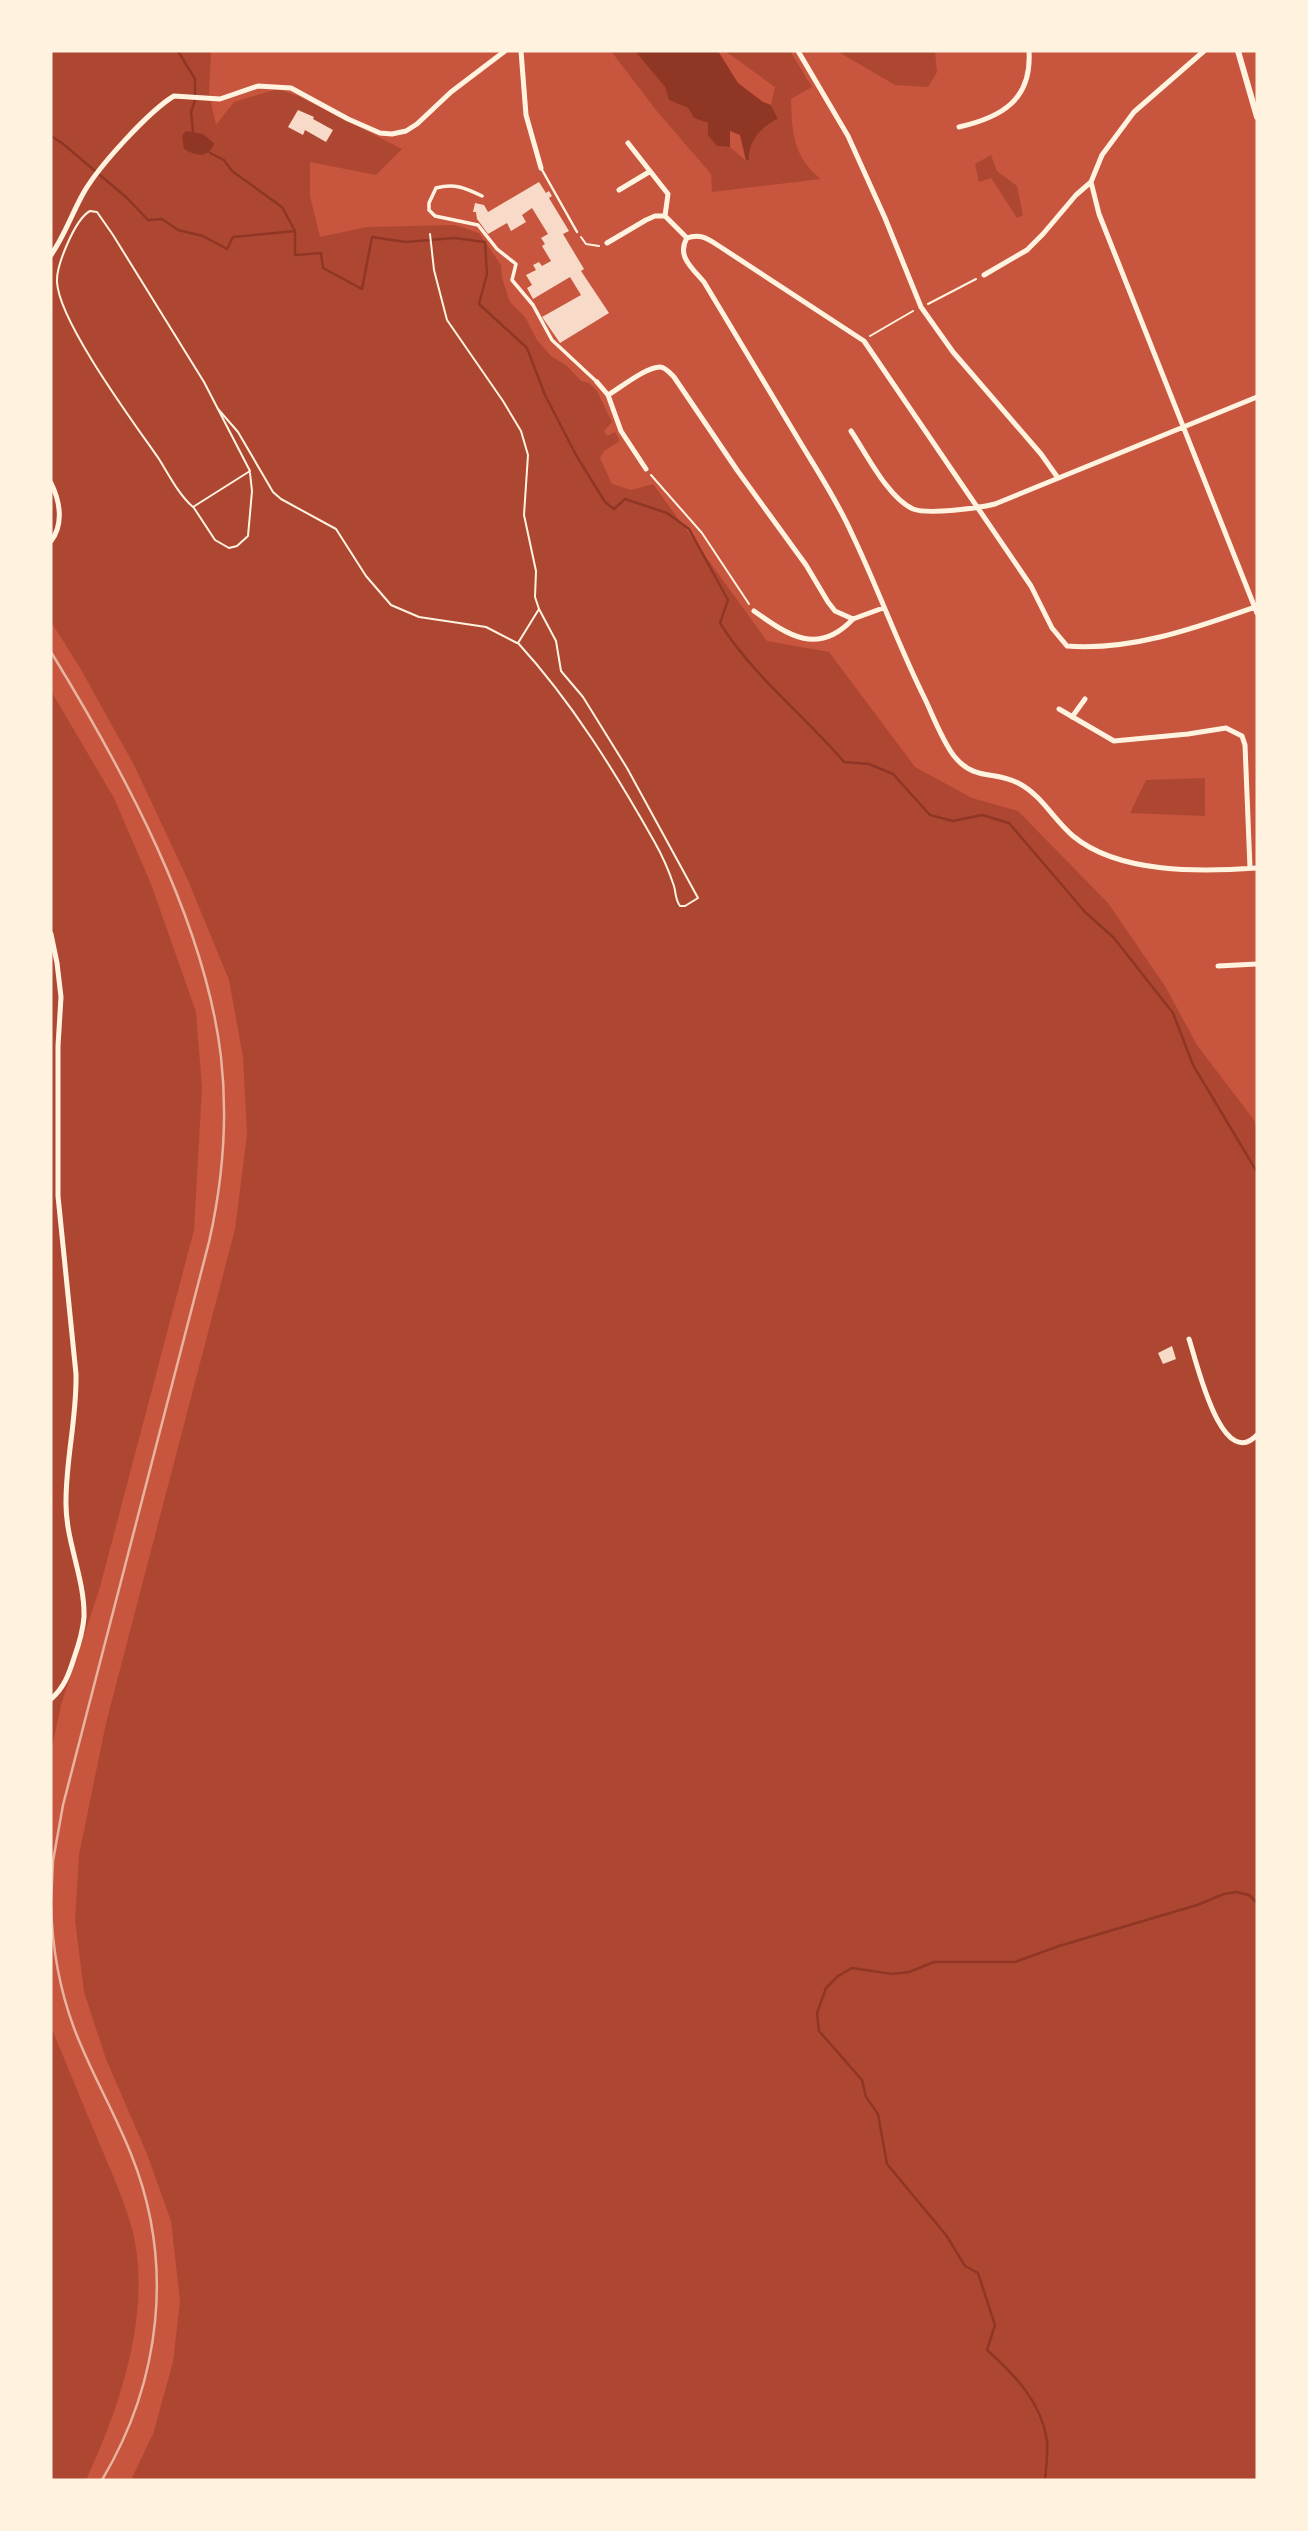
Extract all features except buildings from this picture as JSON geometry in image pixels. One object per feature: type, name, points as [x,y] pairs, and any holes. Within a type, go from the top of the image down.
[{"type":"street","points":[[51,255],[83,192],[99,171],[161,104],[174,96],[224,99],[258,86],[284,86],[348,119],[380,133],[392,134],[406,131],[417,124],[460,84],[505,51]]},
{"type":"street","points":[[521,51],[526,115],[541,168]]},
{"type":"street","points":[[799,51],[848,136],[921,307],[953,352],[1041,454],[1058,478]]},
{"type":"street","points":[[959,127],[986,119],[1016,100],[1027,81],[1029,51]]},
{"type":"street","points":[[984,275],[1027,250],[1091,182],[1102,155],[1134,112],[1204,51]]},
{"type":"street","points":[[1238,51],[1257,117]]},
{"type":"street","points":[[628,143],[668,194],[665,216]]},
{"type":"street","points":[[619,190],[649,172]]},
{"type":"street","points":[[1091,182],[1099,214],[1256,610],[1143,641],[1067,646],[1052,628],[1031,586],[864,341],[702,236],[687,238],[682,249],[683,255],[704,282],[840,508],[883,608],[948,746],[964,767],[979,775],[1005,777],[1033,793],[1066,830],[1094,850],[1120,859],[1153,866],[1217,871],[1257,867]]},
{"type":"street","points":[[481,196],[460,186],[436,188],[429,203],[429,210],[435,216],[478,225],[497,249],[516,264],[512,280],[533,305],[552,340],[608,395],[621,431],[646,469]]},
{"type":"street","points":[[607,243],[656,216],[665,216],[687,238]]},
{"type":"street","points":[[608,395],[648,370],[660,367],[667,370],[806,565],[828,602],[835,611],[853,619]]},
{"type":"street","points":[[851,431],[892,492],[914,509],[977,508],[1257,397]]},
{"type":"street","points":[[51,483],[58,506],[60,526],[51,541]]},
{"type":"street","points":[[754,611],[776,627],[803,639],[817,641],[830,638],[853,619],[883,608]]},
{"type":"street","points":[[1072,717],[1085,699]]},
{"type":"street","points":[[1059,709],[1114,741],[1188,734],[1226,727],[1242,736],[1245,745],[1250,868]]},
{"type":"street","points":[[51,934],[61,998],[58,1046],[58,1196],[76,1374],[76,1400],[66,1460],[66,1514],[82,1591],[84,1615],[71,1668],[63,1688],[51,1699]]},
{"type":"street","points":[[1218,966],[1257,964]]},
{"type":"street","points":[[1189,1339],[1203,1387],[1224,1430],[1234,1441],[1241,1444],[1249,1442],[1257,1435]]},
{"type":"lane","points":[[541,168],[577,232]]},
{"type":"path","points":[[97,212],[113,234],[215,403],[250,471],[252,503],[248,537],[237,546],[229,548],[215,540],[118,400],[88,352],[59,293],[56,280],[66,248],[84,214],[97,212]]},
{"type":"path","points":[[577,232],[586,244],[597,247],[607,243]]},
{"type":"path","points":[[215,403],[237,432],[273,492],[336,529],[366,576],[391,605],[419,617],[486,627],[518,643],[550,678],[571,707],[659,850],[675,888],[676,901],[680,905],[689,904],[698,898],[627,768],[583,697],[561,671],[556,641],[535,597],[536,571],[524,515],[528,455],[521,432],[503,401],[447,320],[437,285],[430,234]]},
{"type":"path","points":[[864,341],[888,324],[984,275]]},
{"type":"path","points":[[646,469],[702,533],[754,611]]},
{"type":"path","points":[[193,507],[250,471]]},
{"type":"path","points":[[518,643],[539,609]]},
{"type":"shaded area","points":[[51,51],[211,51],[209,93],[216,125],[234,102],[277,89],[298,96],[402,149],[376,175],[310,162],[310,196],[320,237],[367,227],[455,225],[479,233],[501,265],[502,278],[510,302],[525,317],[537,340],[551,356],[597,391],[612,422],[604,431],[607,436],[615,432],[620,441],[604,451],[600,458],[612,484],[631,490],[653,484],[767,641],[829,652],[915,767],[972,798],[1018,811],[1108,903],[1165,986],[1197,1045],[1254,1120],[1257,1130],[1257,2480],[131,2480],[153,2434],[173,2362],[180,2301],[171,2221],[147,2154],[106,2059],[84,1992],[75,1920],[79,1855],[106,1723],[235,1229],[247,1135],[243,1057],[229,980],[187,878],[134,765],[79,666],[51,622]]},
{"type":"shaded area","points":[[611,51],[635,51],[665,87],[669,100],[688,108],[694,118],[708,123],[717,146],[730,147],[746,161],[749,160],[751,147],[758,135],[778,119],[771,105],[775,87],[725,51],[790,51],[812,87],[791,99],[796,144],[805,162],[821,179],[712,192],[711,174],[656,110]]},
{"type":"shaded area","points":[[635,51],[718,51],[738,83],[771,105],[778,119],[757,135],[749,153],[749,160],[746,161],[740,135],[730,131],[730,147],[717,146],[708,135],[708,123],[694,118],[688,108],[669,100],[665,87]]},
{"type":"shaded area","points":[[837,51],[935,51],[937,72],[928,87],[895,85]]},
{"type":"shaded area","points":[[186,131],[203,134],[214,143],[209,152],[202,155],[184,149],[182,136]]},
{"type":"shaded area","points":[[991,155],[997,171],[1017,186],[1023,215],[1017,218],[991,178],[979,182],[975,164]]},
{"type":"shaded area","points":[[51,691],[114,798],[151,884],[196,1012],[202,1088],[194,1230],[100,1587],[61,1705],[51,1752]]},
{"type":"shaded area","points":[[1205,778],[1205,816],[1130,813],[1146,780]]},
{"type":"shaded area","points":[[51,2027],[121,2195],[132,2229],[137,2260],[136,2325],[130,2358],[99,2452],[86,2480],[51,2480]]},
{"type":"waterway","points":[[178,51],[195,79],[195,100],[191,112],[193,132]]},
{"type":"waterway","points":[[51,136],[127,198],[148,220],[162,219],[178,230],[203,236],[227,249],[233,237],[295,231],[295,255],[321,253],[323,268],[362,289],[372,237],[406,242],[454,238],[485,242],[487,274],[479,304],[527,348],[545,395],[576,455],[605,502],[614,509],[625,499],[667,513],[689,529],[728,600],[720,623],[763,678],[844,762],[869,764],[893,774],[930,815],[953,821],[982,815],[1009,823],[1085,912],[1114,938],[1173,1013],[1193,1065],[1257,1172]]},
{"type":"waterway","points":[[210,153],[224,160],[232,171],[282,207],[295,231]]},
{"type":"waterway","points":[[1045,2480],[1047,2441],[1044,2427],[1026,2391],[987,2350],[995,2325],[978,2273],[965,2266],[946,2235],[887,2164],[878,2114],[866,2097],[862,2080],[819,2031],[817,2013],[826,1988],[838,1976],[852,1968],[892,1974],[909,1972],[934,1962],[1015,1962],[1059,1946],[1197,1905],[1224,1894],[1236,1892],[1249,1895],[1257,1903]]},
{"type":"railway","points":[[51,652],[132,795],[179,899],[198,952],[212,1005],[221,1057],[224,1103],[221,1173],[209,1242],[63,1805],[53,1861],[51,1903]]},
{"type":"railway","points":[[51,1903],[57,1967],[64,1998],[87,2060],[131,2154],[145,2195],[157,2279],[149,2362],[138,2403],[102,2480]]}]
